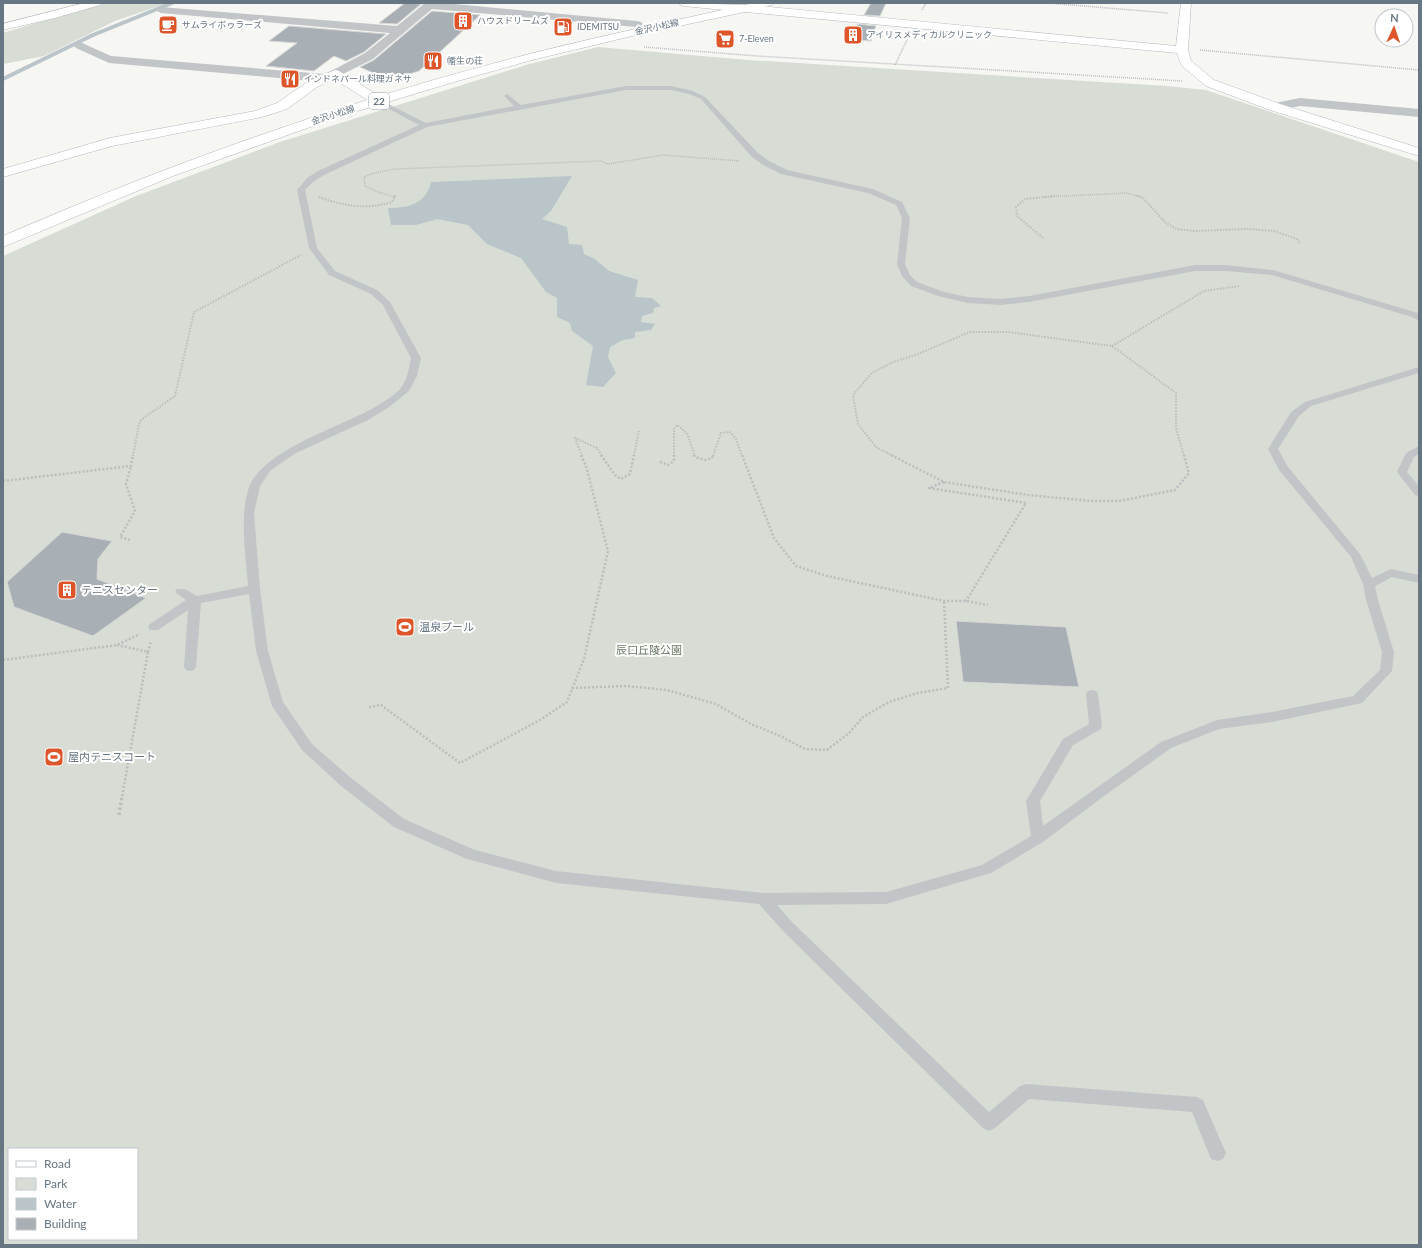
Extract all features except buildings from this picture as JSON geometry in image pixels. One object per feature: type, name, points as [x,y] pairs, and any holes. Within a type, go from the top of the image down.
[{"type":"main road","points":[[3,27],[51,16],[96,3]]},
{"type":"main road","points":[[683,3],[1182,50]]},
{"type":"main road","name":"金沢小松線","points":[[3,242],[71,211],[172,170],[290,129],[424,78],[637,24],[734,3]]},
{"type":"main road","name":"金沢小松線","points":[[3,232],[136,175],[262,128],[520,60],[648,29],[768,3]]},
{"type":"main road","points":[[1185,9],[1182,50],[1185,62],[1210,83],[1275,107],[1419,152]]},
{"type":"main road","points":[[3,173],[110,142],[257,114],[282,106],[329,76],[373,98]]},
{"type":"street","points":[[80,46],[109,59],[329,76],[369,56],[430,4],[637,24]]},
{"type":"street","points":[[161,10],[399,30]]},
{"type":"street","points":[[1275,107],[1300,102],[1419,113]]},
{"type":"lane","points":[[1419,318],[1415,315],[1273,273],[1226,268],[1195,268],[1029,299],[1000,302],[968,300],[941,294],[914,284],[906,276],[901,264],[906,218],[899,204],[870,191],[784,172],[766,163],[755,154],[703,98],[691,92],[671,88],[626,88],[425,125],[321,173],[310,180],[301,190],[313,248],[332,273],[374,292],[387,304],[416,358],[412,376],[404,392],[364,418],[292,451],[266,468],[255,486],[249,513],[254,589],[262,652],[277,703],[307,747],[346,782],[399,823],[472,855],[556,877],[763,899],[886,898],[986,869],[1038,838],[1095,795],[1166,745],[1217,725],[1272,717],[1357,700],[1386,670],[1388,652],[1372,600],[1369,584],[1356,556],[1283,468],[1273,449],[1295,414],[1308,404],[1419,370]]},
{"type":"lane","points":[[507,96],[519,107]]},
{"type":"lane","points":[[373,98],[425,125]]},
{"type":"lane","points":[[1419,449],[1410,455],[1402,472],[1419,493]]},
{"type":"lane","points":[[1369,584],[1391,573],[1419,579]]},
{"type":"lane","points":[[154,627],[195,600],[254,589]]},
{"type":"lane","points":[[180,592],[195,600]]},
{"type":"lane","points":[[190,666],[195,600]]},
{"type":"lane","points":[[1038,838],[1033,801],[1068,742],[1096,726],[1092,694]]},
{"type":"lane","points":[[763,899],[788,927],[989,1123],[1026,1091],[1197,1105],[1217,1153]]},
{"type":"path","points":[[1048,3],[1185,9]]},
{"type":"path","points":[[640,46],[788,58],[1210,83]]},
{"type":"path","points":[[1182,50],[1192,49],[1419,70]]},
{"type":"path","points":[[301,190],[332,203],[382,206],[392,202],[395,196],[378,192],[365,186],[364,178],[374,173],[414,168],[601,161],[608,164],[663,155],[766,163]]},
{"type":"path","points":[[1043,238],[1017,216],[1016,207],[1025,199],[1046,196],[1127,193],[1142,197],[1166,223],[1177,229],[1193,231],[1249,229],[1274,231],[1297,239],[1300,244]]},
{"type":"path","points":[[130,540],[120,537],[135,510],[126,484],[139,424],[142,418],[175,396],[194,312],[313,248]]},
{"type":"path","points":[[944,482],[876,447],[858,424],[853,395],[872,373],[893,362],[918,354],[970,332],[1008,332],[1112,346],[1176,393],[1176,428],[1189,473],[1175,490],[1119,501],[1091,501],[1028,495],[944,482],[929,488],[1026,503],[966,601]]},
{"type":"path","points":[[660,462],[668,465],[674,461],[674,429],[677,425],[687,434],[695,457],[704,460],[712,458],[721,433],[730,432],[736,439],[774,538],[796,566],[827,576],[944,601],[966,601],[988,605]]},
{"type":"path","points":[[369,707],[381,705],[460,763],[540,720],[567,702],[584,659],[608,551],[586,466],[575,438],[597,448],[620,479],[630,474],[639,430]]},
{"type":"path","points":[[3,481],[131,466]]},
{"type":"path","points":[[572,688],[626,686],[666,690],[716,704],[751,724],[780,736],[805,749],[827,750],[850,733],[863,717],[889,702],[918,692],[948,688],[944,601]]},
{"type":"path","points":[[3,660],[117,645],[154,627]]},
{"type":"path","points":[[117,645],[148,652],[119,815]]},
{"type":"green space","points":[[102,3],[168,3],[115,21],[44,56],[3,64],[3,33]]},
{"type":"green space","name":"辰口丘陵公園","points":[[598,47],[748,60],[1167,86],[1206,90],[1419,162],[1419,1245],[3,1245],[3,256],[136,196],[280,142],[526,65]]},
{"type":"water","points":[[572,176],[551,211],[542,219],[567,227],[569,244],[582,245],[584,254],[595,259],[609,271],[638,280],[635,297],[652,298],[661,306],[654,308],[653,313],[642,316],[641,322],[655,324],[651,330],[635,332],[635,338],[623,340],[610,347],[608,357],[616,373],[603,387],[586,385],[593,346],[572,331],[570,323],[557,317],[557,298],[546,292],[521,258],[487,244],[468,225],[437,219],[416,225],[391,225],[388,208],[410,206],[421,200],[429,189],[431,182]]},
{"type":"waterway","points":[[3,79],[93,35],[172,3]]},
{"type":"place","name":"ハウスドリームズ","points":[[463,21]]},
{"type":"place","name":"サムライボゥラーズ","points":[[168,25]]},
{"type":"place","name":"IDEMITSU","points":[[563,27]]},
{"type":"place","name":"アイリスメディカルクリニック","points":[[853,35]]},
{"type":"place","name":"7-Eleven","points":[[725,39]]},
{"type":"place","name":"幡生の荘","points":[[433,61]]},
{"type":"place","name":"インドネパール料理ガネサ","points":[[290,79]]},
{"type":"place","name":"テニスセンター","points":[[67,590]]},
{"type":"place","name":"温泉プール","points":[[405,627]]},
{"type":"place","name":"屋内テニスコート","points":[[54,757]]}]
